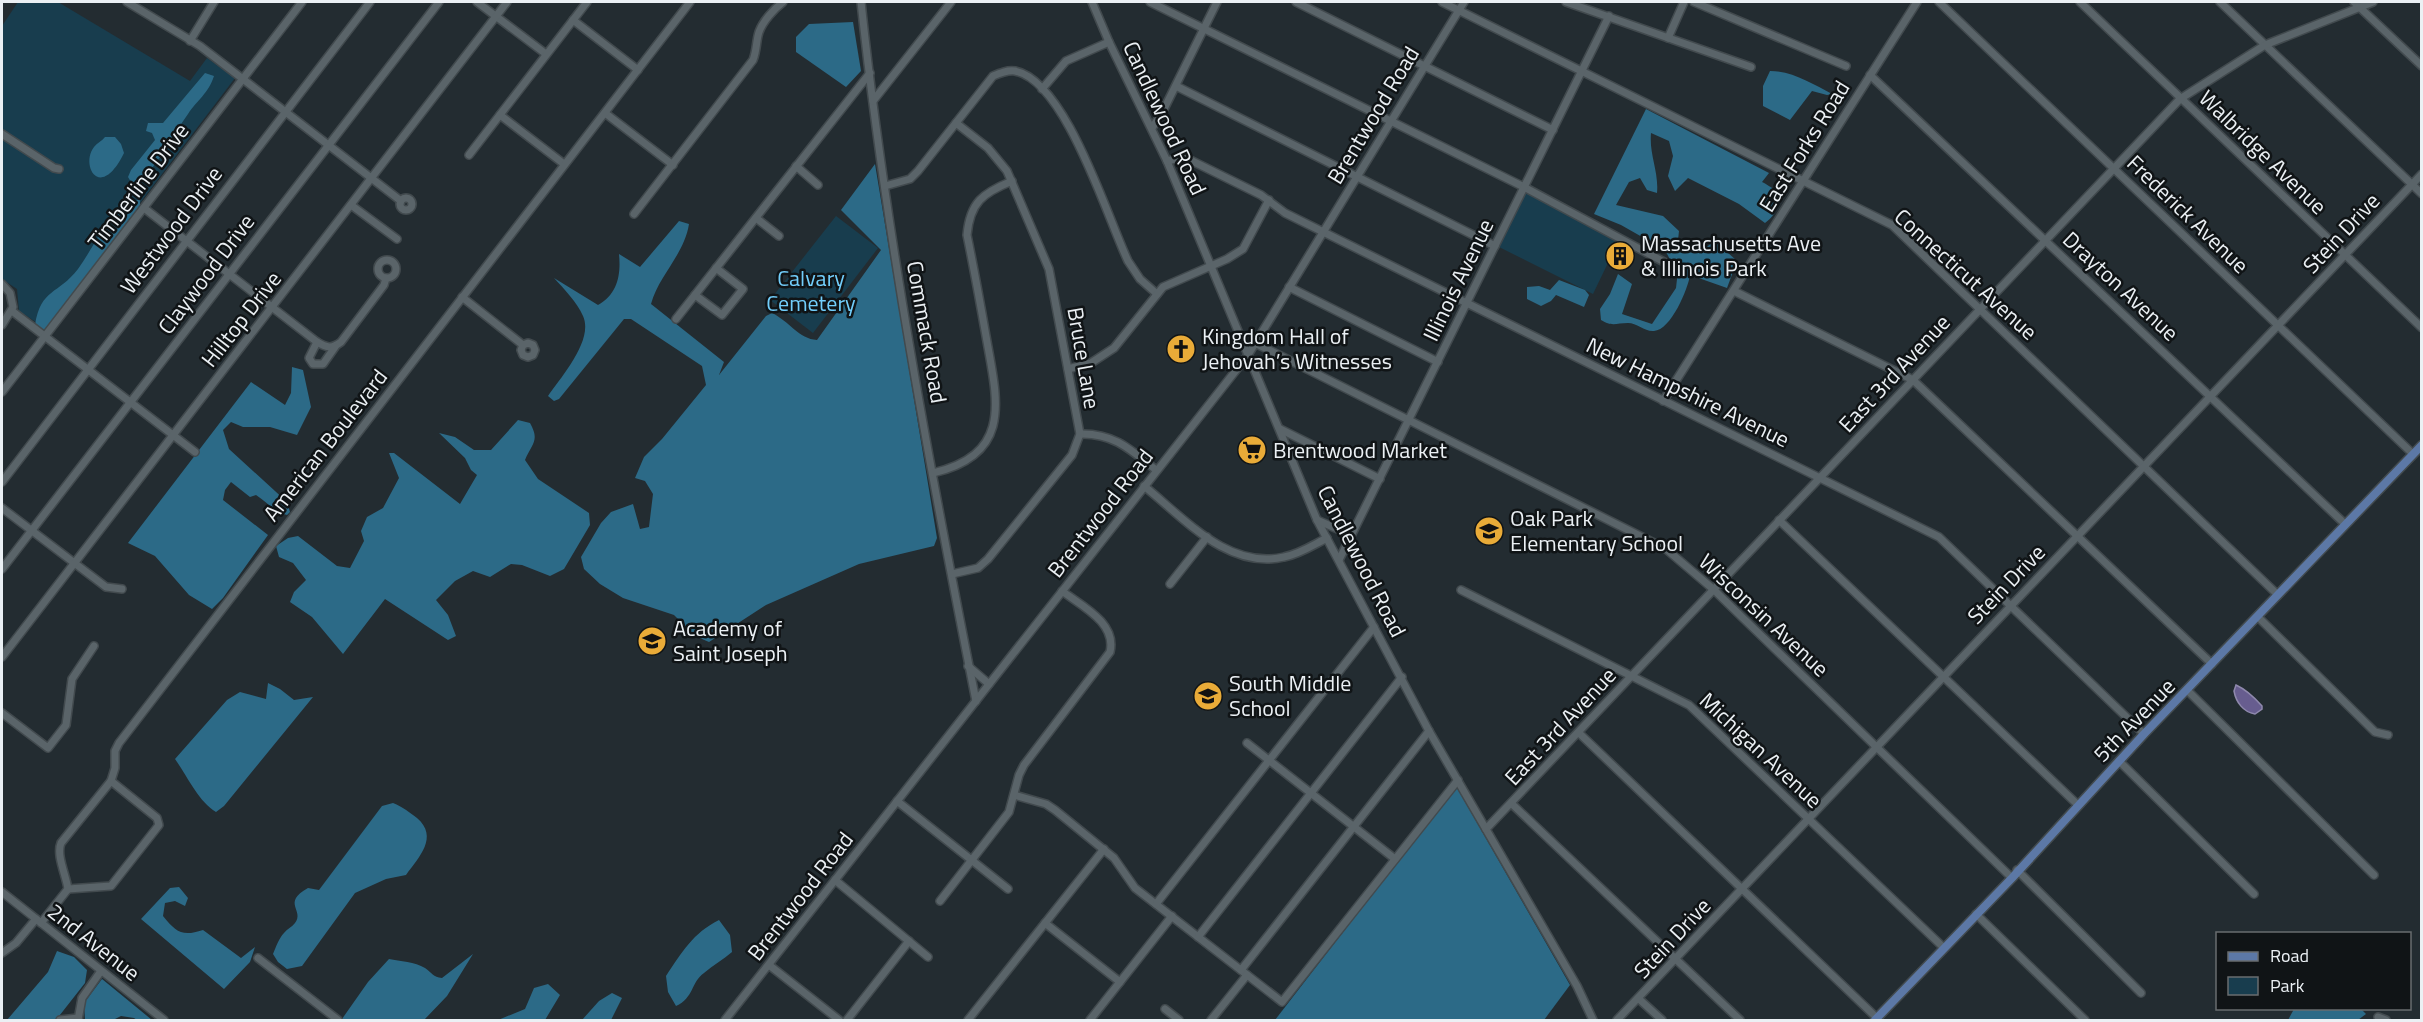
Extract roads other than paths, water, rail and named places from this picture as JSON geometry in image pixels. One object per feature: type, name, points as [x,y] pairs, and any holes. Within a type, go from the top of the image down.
[{"type":"main road","name":"5th Avenue","points":[[1876,1019],[2012,878],[2144,734],[2421,445]]},
{"type":"street","points":[[128,2],[190,40],[400,201]]},
{"type":"street","points":[[190,40],[214,2]]},
{"type":"street","name":"Timberline Drive","points":[[2,392],[302,2]]},
{"type":"street","name":"Westwood Drive","points":[[2,482],[370,2]]},
{"type":"street","name":"Claywood Drive","points":[[2,568],[440,2]]},
{"type":"street","points":[[477,2],[546,54]]},
{"type":"street","name":"Hilltop Drive","points":[[2,657],[507,2]]},
{"type":"street","points":[[469,155],[586,2]]},
{"type":"street","name":"American Boulevard","points":[[111,781],[115,768],[115,751],[119,743],[690,2]]},
{"type":"street","points":[[634,214],[753,60],[757,51],[759,32],[771,13],[783,2]]},
{"type":"street","name":"Commack Road","points":[[861,2],[885,186],[933,473],[976,700]]},
{"type":"street","points":[[873,101],[951,2]]},
{"type":"street","name":"Candlewood Road","points":[[1092,2],[1167,160],[1317,520],[1429,731],[1577,986],[1593,1020]]},
{"type":"street","points":[[1150,2],[1524,187],[1664,262]]},
{"type":"street","points":[[1152,128],[1176,86],[1217,2]]},
{"type":"street","points":[[1296,2],[1553,130]]},
{"type":"street","name":"Connecticut Avenue","points":[[1442,2],[1892,225],[2278,595]]},
{"type":"street","name":"Brentwood Road","points":[[725,1020],[1248,355],[1464,2]]},
{"type":"street","points":[[1566,2],[1751,67]]},
{"type":"street","points":[[1668,38],[1684,2]]},
{"type":"street","points":[[1694,2],[1846,66]]},
{"type":"street","name":"East Forks Road","points":[[1663,401],[1917,2]]},
{"type":"street","name":"Frederick Avenue","points":[[1939,2],[2413,454]]},
{"type":"street","name":"Walbridge Avenue","points":[[2080,2],[2421,328]]},
{"type":"street","points":[[2220,2],[2421,194]]},
{"type":"street","name":"East 3rd Avenue","points":[[1486,829],[2180,99],[2265,45],[2357,4],[2373,2]]},
{"type":"street","points":[[2357,4],[2421,66]]},
{"type":"street","name":"Illinois Avenue","points":[[1339,560],[1609,16]]},
{"type":"street","points":[[573,20],[638,70]]},
{"type":"street","points":[[1042,89],[1066,61],[1109,42]]},
{"type":"street","points":[[885,186],[910,179],[993,76],[1005,71],[1016,72],[1042,89],[1055,103],[1072,129],[1128,261],[1140,279],[1157,294]]},
{"type":"street","points":[[676,319],[870,73]]},
{"type":"street","name":"Drayton Avenue","points":[[1870,75],[2345,524]]},
{"type":"street","points":[[1176,86],[1495,246]]},
{"type":"street","points":[[605,113],[673,165]]},
{"type":"street","points":[[500,115],[564,164]]},
{"type":"street","name":"Bruce Lane","points":[[952,574],[978,568],[988,559],[1067,460],[1080,434],[1049,269],[1012,181],[988,148],[956,123]]},
{"type":"street","points":[[2,134],[59,169]]},
{"type":"street","name":"New Hampshire Avenue","points":[[1167,160],[1184,157],[1269,200],[1285,213],[1939,537],[2144,734]]},
{"type":"street","points":[[795,166],[819,185]]},
{"type":"street","name":"Stein Drive","points":[[1617,1020],[2421,174]]},
{"type":"street","points":[[933,473],[950,469],[975,455],[984,444],[995,420],[996,392],[967,235],[972,211],[978,201],[985,194],[1012,181]]},
{"type":"street","points":[[1068,369],[1091,363],[1114,348],[1157,294],[1172,282],[1235,255],[1243,249],[1269,200]]},
{"type":"street","points":[[351,205],[397,239]]},
{"type":"street","points":[[144,208],[317,342],[327,348],[335,347]]},
{"type":"street","points":[[756,218],[779,236]]},
{"type":"street","points":[[695,295],[723,315],[743,289],[716,268]]},
{"type":"street","points":[[317,342],[309,358],[313,364],[323,364],[384,285],[386,278]]},
{"type":"street","points":[[2,284],[12,296],[12,311],[2,325]]},
{"type":"street","points":[[1289,287],[1438,362]]},
{"type":"street","points":[[1734,291],[1913,380],[2212,664]]},
{"type":"street","points":[[462,297],[523,345]]},
{"type":"street","points":[[12,311],[195,452]]},
{"type":"street","name":"Wisconsin Avenue","points":[[1255,344],[1666,549],[1713,589],[2012,878]]},
{"type":"street","points":[[1280,429],[1380,479]]},
{"type":"street","points":[[1080,434],[1100,434],[1113,438],[1156,470]]},
{"type":"street","points":[[1144,486],[1207,537],[1237,554],[1271,559],[1296,554],[1327,538]]},
{"type":"street","points":[[2,507],[74,565],[106,587],[122,589]]},
{"type":"street","points":[[1317,520],[1351,536]]},
{"type":"street","points":[[1779,520],[2078,805]]},
{"type":"street","points":[[1170,584],[1207,537]]},
{"type":"street","name":"Michigan Avenue","points":[[1461,590],[1689,705],[1943,947]]},
{"type":"street","points":[[940,902],[1009,813],[1018,775],[1024,765],[1110,652],[1112,644],[1107,628],[1062,591]]},
{"type":"street","points":[[2258,617],[2375,732],[2388,735]]},
{"type":"street","points":[[1156,904],[1374,627]]},
{"type":"street","points":[[2,713],[48,748],[66,725],[72,679],[94,646]]},
{"type":"street","points":[[968,666],[989,684]]},
{"type":"street","points":[[1198,937],[1402,678]]},
{"type":"street","points":[[2187,690],[2374,875]]},
{"type":"street","points":[[1211,1020],[1354,826],[1429,731]]},
{"type":"street","points":[[1579,733],[1876,1019]]},
{"type":"street","points":[[1248,743],[1395,859]]},
{"type":"street","points":[[2119,761],[2254,894]]},
{"type":"street","points":[[1014,795],[1046,804],[1114,858],[1135,888],[1282,1002],[1458,780]]},
{"type":"street","points":[[2,953],[16,943],[68,889],[111,886],[159,825],[158,818],[111,781],[61,843],[59,855],[66,873],[68,889]]},
{"type":"street","points":[[897,801],[1008,889]]},
{"type":"street","points":[[1512,804],[1740,1020]]},
{"type":"street","points":[[968,1020],[1104,849]]},
{"type":"street","points":[[2017,870],[2141,993]]},
{"type":"street","points":[[835,880],[928,957]]},
{"type":"street","name":"2nd Avenue","points":[[2,892],[164,1020]]},
{"type":"street","points":[[1976,914],[2085,1020]]},
{"type":"street","points":[[1090,1020],[1172,916]]},
{"type":"street","points":[[1046,923],[1120,982]]},
{"type":"street","points":[[847,1020],[909,941]]},
{"type":"street","points":[[258,958],[338,1020]]},
{"type":"street","points":[[769,965],[839,1020]]},
{"type":"street","points":[[60,1020],[78,1019],[82,998],[101,971]]},
{"type":"street","points":[[1639,999],[1662,1020]]},
{"type":"street","points":[[1165,1009],[1179,1020]]},
{"type":"place","name":"Massachusetts Ave & Illinois Park","points":[[1620,256]]},
{"type":"place","name":"Kingdom Hall of Jehovah’s Witnesses","points":[[1181,349]]},
{"type":"place","name":"Brentwood Market","points":[[1252,450]]},
{"type":"place","name":"Oak Park Elementary School","points":[[1489,531]]},
{"type":"place","name":"Academy of Saint Joseph","points":[[652,641]]},
{"type":"place","name":"South Middle School","points":[[1208,696]]},
{"type":"park label","name":"Calvary Cemetery","points":[[811,290]]}]
